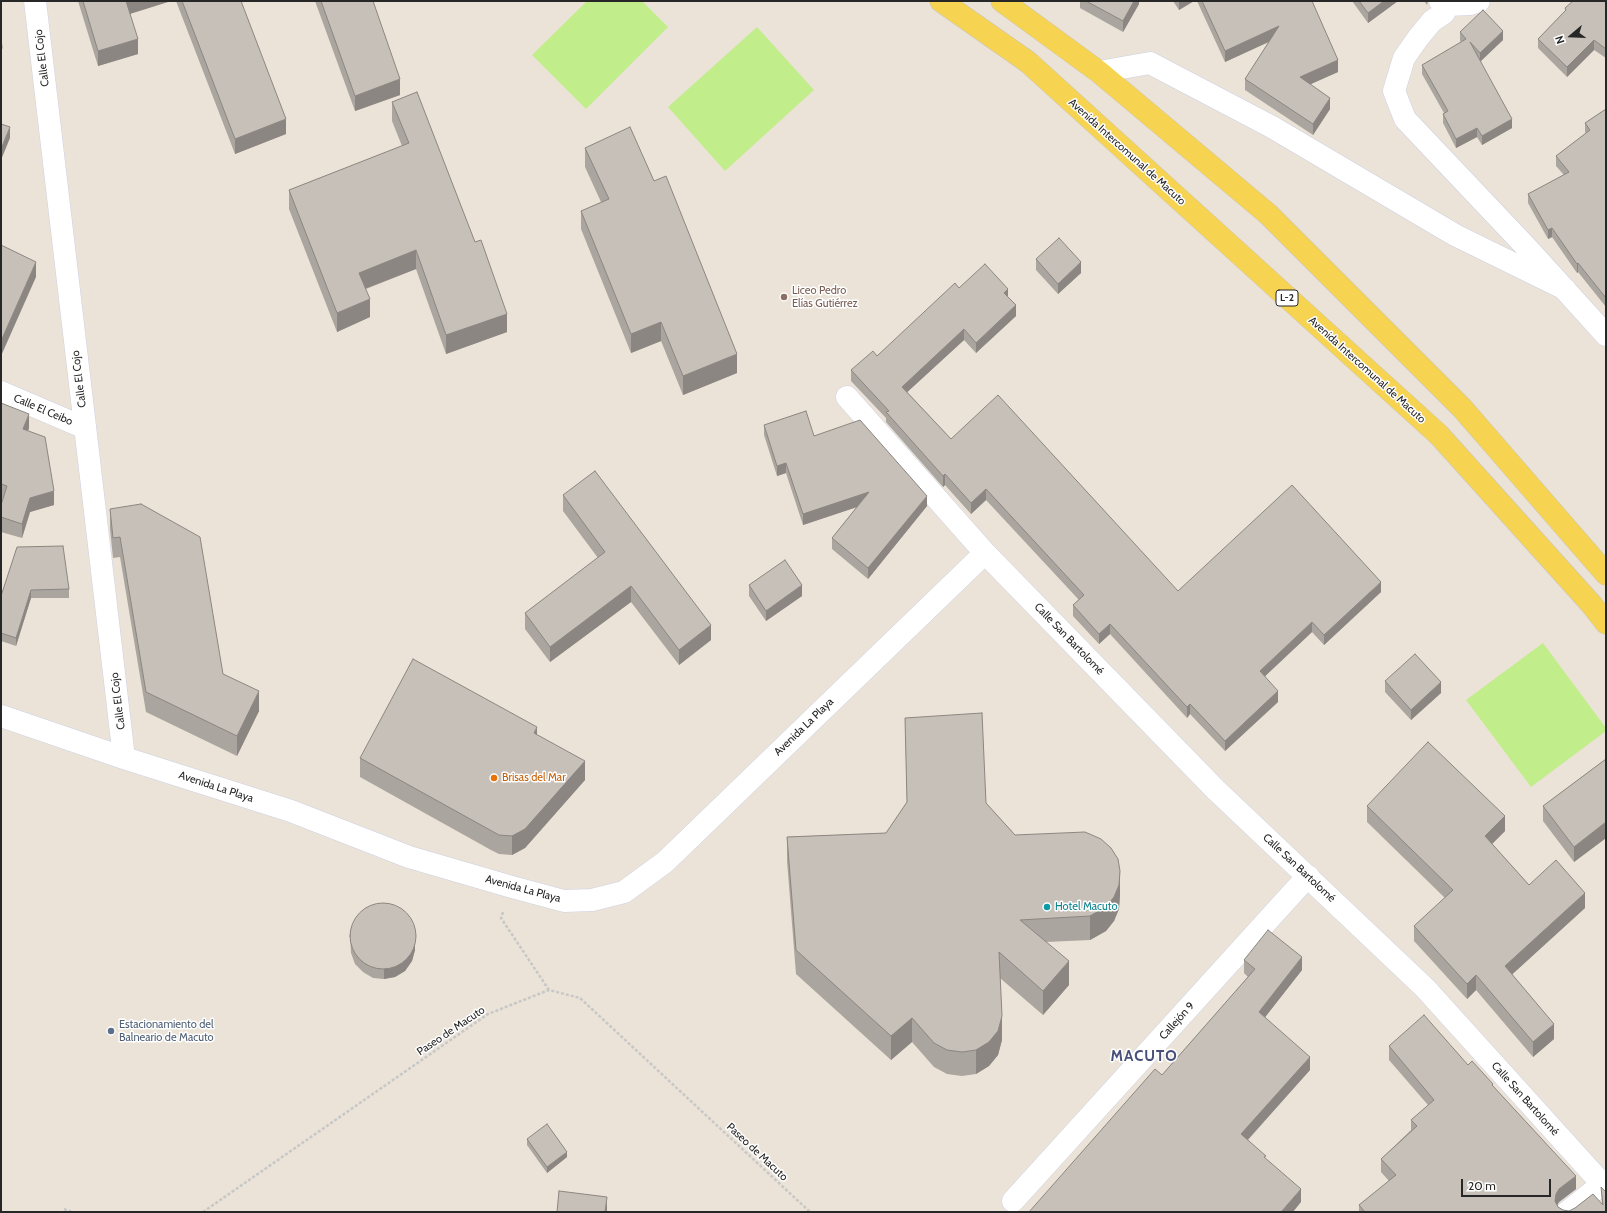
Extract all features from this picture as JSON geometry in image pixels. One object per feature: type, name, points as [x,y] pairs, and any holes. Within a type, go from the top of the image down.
[{"type":"main road","name":"Avenida Intercomunal de Macuto","points":[[941,1],[1028,62],[1439,435],[1592,605],[1606,623]]},
{"type":"main road","points":[[1002,1],[1099,72],[1268,214],[1462,408],[1606,574]]},
{"type":"street","name":"Calle El Cojo","points":[[35,1],[124,758]]},
{"type":"street","points":[[1479,1],[1470,4],[1444,3],[1444,13],[1432,21],[1404,58],[1394,91],[1405,119],[1530,250],[1606,335]]},
{"type":"street","points":[[1099,72],[1150,63],[1272,127],[1455,235],[1565,289]]},
{"type":"street","name":"Calle El Ceibo","points":[[1,392],[85,428]]},
{"type":"street","name":"Calle San Bartolomé","points":[[847,397],[985,553],[1216,790],[1425,988],[1605,1185]]},
{"type":"street","name":"Avenida La Playa","points":[[1,716],[124,758],[291,812],[409,856],[564,901],[592,900],[624,892],[665,862],[985,553]]},
{"type":"street","name":"Callejón 9","points":[[1013,1201],[1308,876]]},
{"type":"street","points":[[1567,1212],[1605,1185]]},
{"type":"path","points":[[512,887],[501,918],[549,990]]},
{"type":"path","name":"Paseo de Macuto","points":[[203,1212],[488,1014],[549,990],[580,998],[810,1212]]},
{"type":"path","points":[[64,1209],[72,1212]]},
{"type":"green space","points":[[587,1],[642,1],[668,27],[586,109],[532,55]]},
{"type":"green space","points":[[757,27],[814,90],[725,171],[668,107]]},
{"type":"green space","points":[[1543,643],[1606,728],[1606,731],[1531,787],[1466,700]]},
{"type":"building","points":[[83,1],[126,1],[138,39],[98,51]]},
{"type":"building","points":[[182,1],[241,1],[286,119],[235,139]]},
{"type":"building","points":[[321,1],[373,1],[400,79],[355,96]]},
{"type":"building","points":[[1086,1],[1134,1],[1123,21]]},
{"type":"building","points":[[1202,1],[1312,1],[1338,60],[1300,77],[1330,98],[1313,124],[1245,79],[1279,26],[1225,51]]},
{"type":"building","points":[[1359,1],[1384,1],[1368,13]]},
{"type":"building","points":[[1573,1],[1606,1],[1606,49],[1594,40],[1567,67],[1538,39]]},
{"type":"building","points":[[1483,10],[1503,31],[1480,53],[1470,42],[1512,119],[1482,136],[1477,128],[1456,139],[1443,114],[1448,111],[1422,65],[1466,39],[1460,32]]},
{"type":"building","points":[[417,92],[475,242],[481,240],[507,314],[446,335],[416,250],[359,273],[370,299],[337,313],[289,190],[409,143],[392,102]]},
{"type":"building","points":[[1606,109],[1606,298],[1578,263],[1577,264],[1552,228],[1548,230],[1528,194],[1569,172],[1556,156],[1590,130],[1585,123]]},
{"type":"building","points":[[1,124],[10,127],[1,149]]},
{"type":"building","points":[[630,127],[654,181],[666,176],[737,354],[683,376],[661,322],[631,334],[581,211],[609,199],[585,148]]},
{"type":"building","points":[[1059,238],[1081,262],[1058,284],[1036,259]]},
{"type":"building","points":[[1,245],[36,262],[1,341]]},
{"type":"building","points":[[985,264],[1008,289],[1004,293],[1016,305],[976,343],[964,329],[902,387],[951,439],[998,395],[1178,591],[1292,485],[1381,582],[1324,635],[1312,622],[1260,671],[1278,691],[1225,741],[1190,704],[1187,707],[1110,624],[1099,634],[1073,605],[1084,595],[986,489],[971,503],[945,474],[943,476],[886,412],[889,411],[851,370],[873,351],[877,356],[955,283],[959,288]]},
{"type":"building","points":[[1,403],[29,414],[23,429],[45,437],[54,491],[30,498],[22,524],[1,517],[1,505],[7,486],[1,484]]},
{"type":"building","points":[[806,411],[814,436],[860,420],[927,496],[868,568],[832,538],[869,492],[803,514],[786,463],[777,466],[764,425]]},
{"type":"building","points":[[595,471],[711,625],[679,650],[631,586],[550,647],[525,613],[605,552],[563,495]]},
{"type":"building","points":[[141,504],[200,537],[223,674],[259,691],[237,736],[146,692],[120,537],[113,538],[110,509]]},
{"type":"building","points":[[63,546],[69,589],[31,590],[16,638],[1,633],[1,596],[17,547]]},
{"type":"building","points":[[785,560],[802,585],[766,611],[749,585]]},
{"type":"building","points":[[1415,654],[1441,682],[1411,710],[1385,681]]},
{"type":"building","points":[[413,659],[537,727],[534,733],[585,761],[525,829],[512,836],[499,835],[360,758]]},
{"type":"building","name":"Hotel Macuto","points":[[982,713],[986,803],[1015,835],[1085,832],[1101,839],[1111,848],[1118,859],[1120,871],[1119,885],[1114,897],[1106,907],[1090,916],[1020,920],[1069,961],[1043,991],[999,952],[1002,1016],[998,1031],[989,1042],[976,1050],[962,1052],[947,1050],[934,1043],[912,1018],[891,1036],[796,950],[787,837],[886,833],[907,802],[905,718]]},
{"type":"building","points":[[1428,742],[1505,816],[1485,836],[1529,885],[1556,860],[1585,893],[1505,966],[1554,1024],[1533,1042],[1476,975],[1467,984],[1414,926],[1453,890],[1367,806]]},
{"type":"building","points":[[1606,759],[1606,822],[1574,847],[1543,806]]},
{"type":"building","points":[[383,903],[395,906],[406,913],[413,924],[416,936],[413,948],[406,959],[395,966],[383,969],[371,966],[360,959],[353,948],[350,936],[353,924],[360,913],[371,906]]},
{"type":"building","points":[[1268,930],[1302,957],[1259,1012],[1310,1057],[1241,1134],[1266,1156],[1264,1157],[1301,1189],[1281,1212],[1029,1212],[1155,1069],[1162,1075],[1255,969],[1244,960]]},
{"type":"building","points":[[1424,1015],[1468,1065],[1472,1061],[1493,1084],[1492,1085],[1576,1176],[1559,1189],[1556,1194],[1555,1201],[1558,1207],[1569,1211],[1593,1194],[1603,1205],[1601,1187],[1606,1192],[1606,1212],[1365,1212],[1359,1205],[1396,1175],[1381,1159],[1417,1126],[1411,1120],[1434,1100],[1389,1046]]},
{"type":"building","points":[[547,1124],[567,1152],[547,1167],[527,1139]]},
{"type":"building","points":[[559,1191],[607,1197],[605,1212],[557,1212]]},
{"type":"place","name":"Liceo Pedro Elías Gutiérrez","points":[[784,297]]},
{"type":"place","name":"Brisas del Mar","points":[[494,778]]},
{"type":"place","name":"Hotel Macuto","points":[[1047,907]]},
{"type":"place","name":"Estacionamiento del Balneario de Macuto","points":[[111,1031]]},
{"type":"district","name":"MACUTO","points":[[1144,1057]]}]
